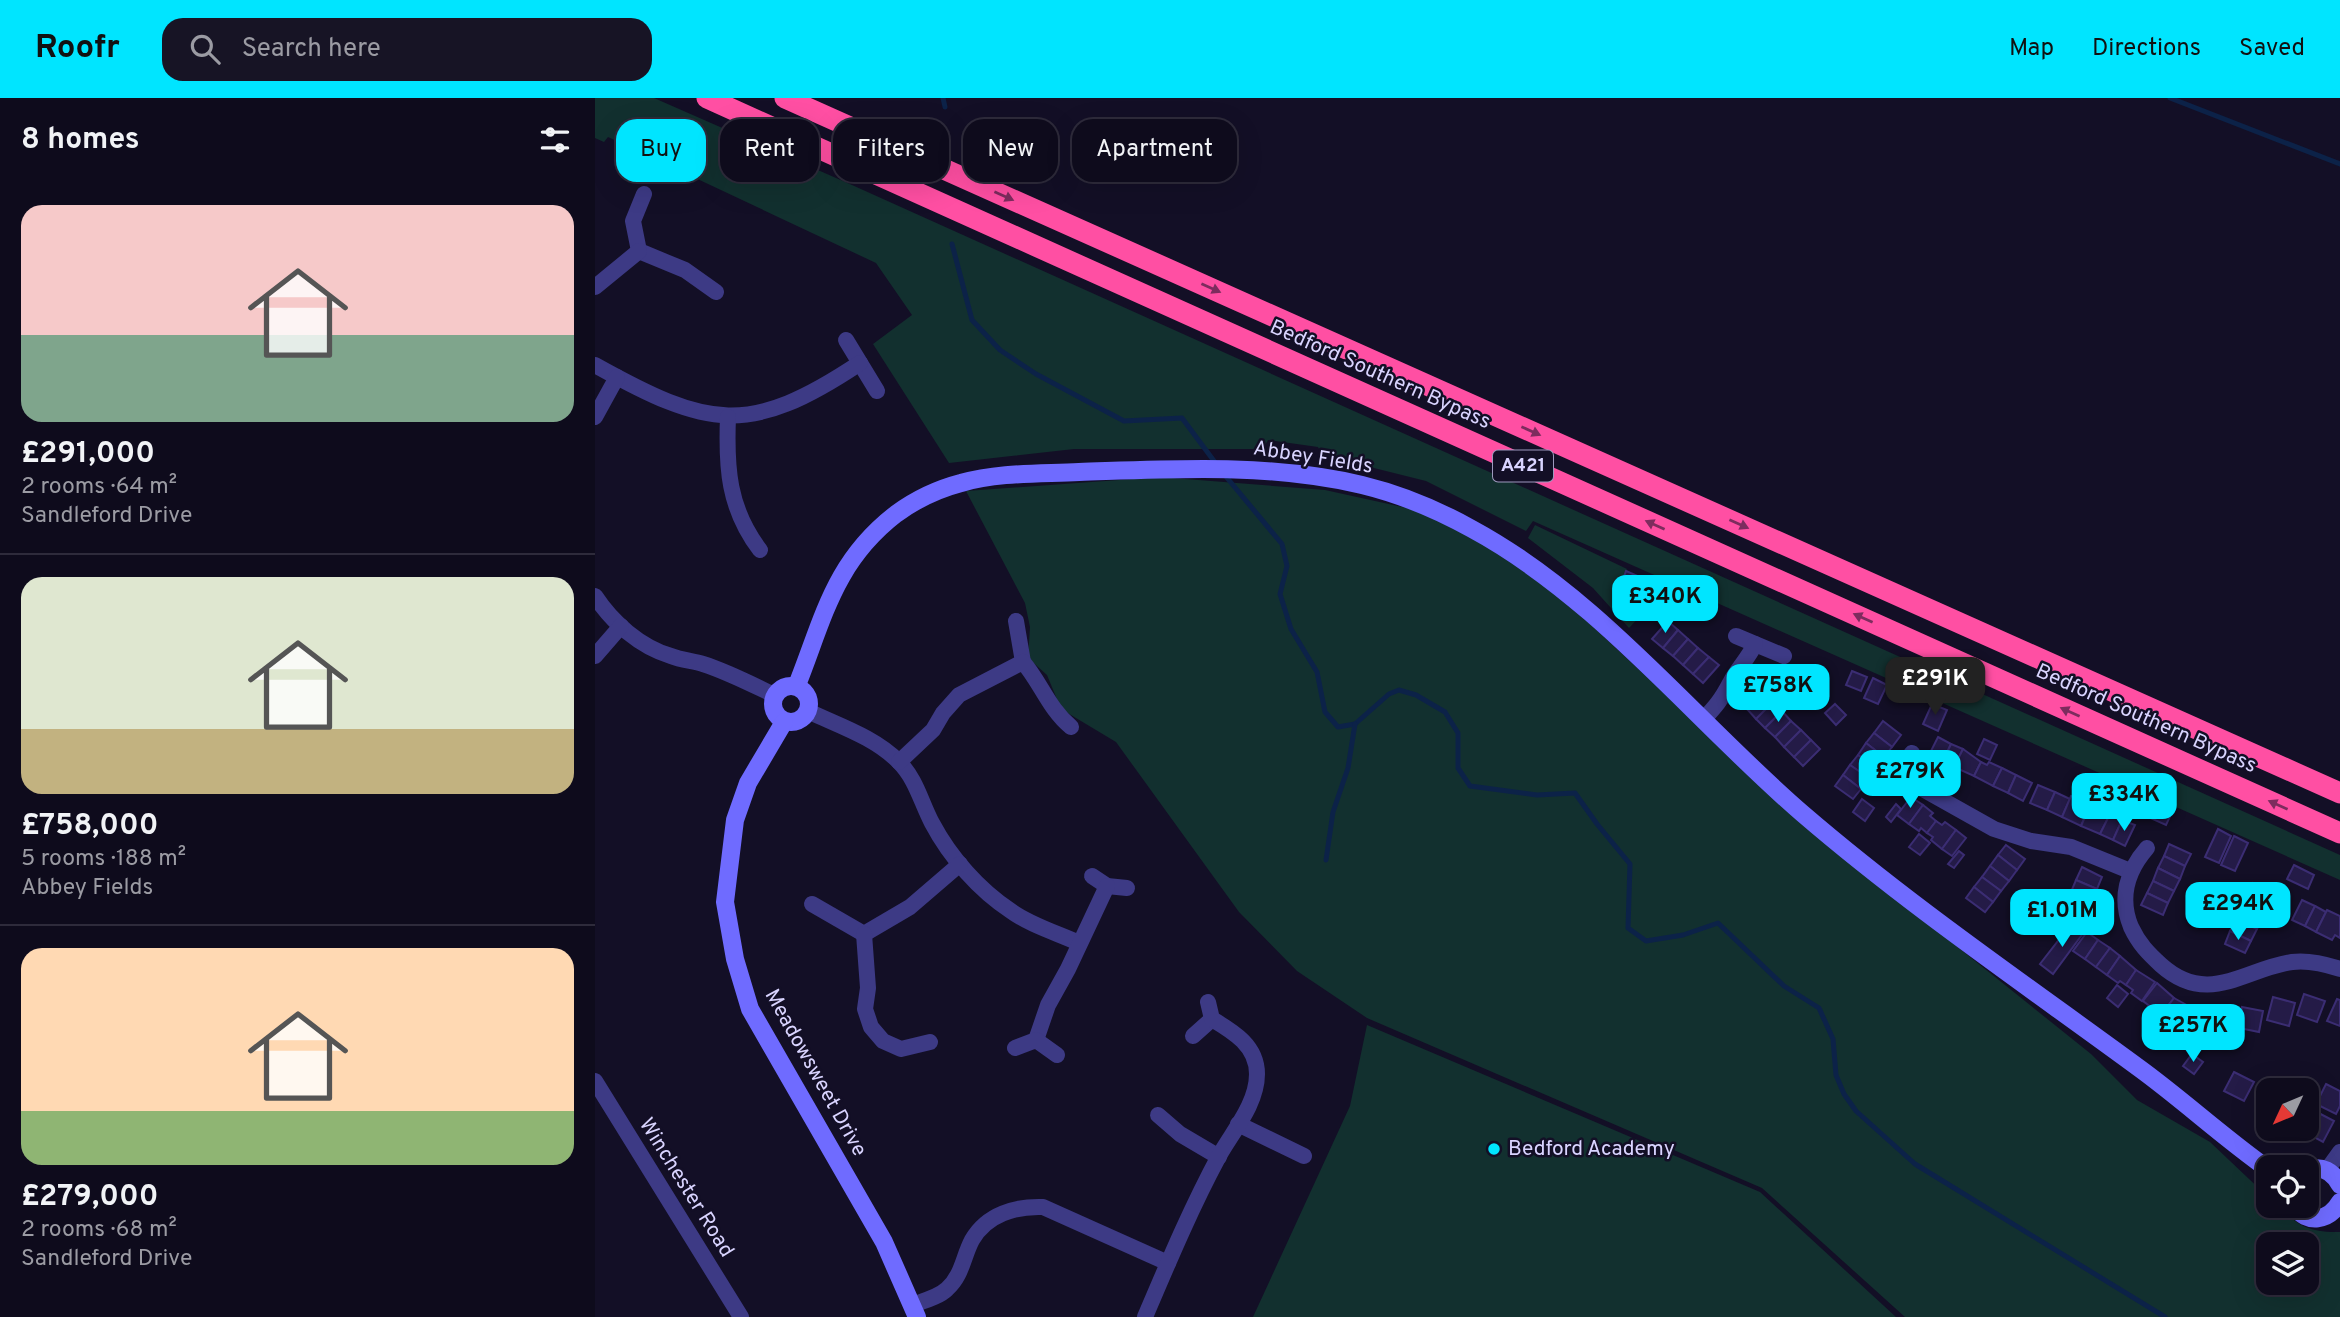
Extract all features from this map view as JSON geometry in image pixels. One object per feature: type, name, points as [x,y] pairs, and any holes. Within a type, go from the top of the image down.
[{"type":"highway","name":"Bedford Southern Bypass","points":[[707,98],[2340,833]]},
{"type":"highway","name":"Bedford Southern Bypass","points":[[785,98],[2340,793]]},
{"type":"street","points":[[639,251],[633,221],[644,194]]},
{"type":"street","points":[[595,287],[639,251]]},
{"type":"street","points":[[639,251],[685,270],[716,292]]},
{"type":"street","points":[[846,340],[877,391]]},
{"type":"street","points":[[595,365],[659,399],[684,408],[728,416],[763,413],[793,403],[860,363]]},
{"type":"street","points":[[595,417],[617,377]]},
{"type":"street","points":[[728,416],[729,484],[746,531],[760,550]]},
{"type":"street","name":"Abbey Fields","points":[[797,685],[828,600],[842,572],[857,551],[898,512],[928,495],[964,481],[1011,475],[1224,468],[1307,476],[1363,485],[1416,503],[1467,526],[1518,555],[1564,590],[1762,778],[1879,877],[2185,1102],[2256,1160]]},
{"type":"street","points":[[729,538],[746,531]]},
{"type":"street","points":[[595,596],[621,626],[643,643],[669,656],[704,664],[773,695]]},
{"type":"street","points":[[1016,621],[1023,662],[1038,680],[1056,715],[1071,727]]},
{"type":"street","points":[[595,656],[621,626]]},
{"type":"street","points":[[1736,636],[1784,656]]},
{"type":"street","points":[[1703,720],[1724,698],[1731,681],[1747,662],[1755,644]]},
{"type":"street","points":[[899,762],[933,730],[943,713],[959,695],[1023,662]]},
{"type":"street","points":[[773,695],[785,686],[797,685],[808,697],[810,712]]},
{"type":"street","points":[[773,695],[773,708],[784,722],[799,722],[810,712]]},
{"type":"street","points":[[810,712],[862,736],[899,762],[915,783],[939,834],[960,864],[986,891],[1012,913],[1079,943]]},
{"type":"street","name":"Meadowsweet Drive","points":[[784,722],[748,783],[735,820],[725,902],[735,959],[750,1009],[884,1242],[914,1311]]},
{"type":"street","points":[[1887,788],[1912,753]]},
{"type":"street","points":[[1899,771],[1921,788],[1994,829],[2031,841],[2071,847],[2130,871]]},
{"type":"street","points":[[2147,848],[2130,871],[2126,890],[2129,921],[2143,948],[2169,972],[2187,980],[2221,985],[2293,962],[2313,962],[2340,969]]},
{"type":"street","points":[[864,934],[910,907],[960,864]]},
{"type":"street","points":[[1092,876],[1107,887],[1128,888]]},
{"type":"street","points":[[1036,1040],[1048,1005],[1107,887]]},
{"type":"street","points":[[812,904],[864,934]]},
{"type":"street","points":[[864,934],[868,988],[865,1009],[871,1027],[900,1055],[930,1042]]},
{"type":"street","points":[[1145,1317],[1219,1157],[1254,1094],[1257,1073],[1251,1050],[1235,1033],[1212,1019],[1208,1002]]},
{"type":"street","points":[[1193,1036],[1212,1019]]},
{"type":"street","points":[[1015,1048],[1036,1040]]},
{"type":"street","points":[[1036,1040],[1057,1055]]},
{"type":"street","name":"Winchester Road","points":[[595,1081],[741,1317]]},
{"type":"street","points":[[1158,1115],[1180,1134],[1219,1157]]},
{"type":"street","points":[[1238,1124],[1304,1156]]},
{"type":"street","points":[[2327,1170],[2340,1152]]},
{"type":"street","points":[[2319,1168],[2327,1170],[2340,1185]]},
{"type":"street","points":[[2319,1218],[2328,1216],[2340,1202]]},
{"type":"street","points":[[914,1311],[946,1291],[957,1277],[973,1238],[1007,1210],[1024,1206],[1044,1206],[1168,1263]]},
{"type":"green space","points":[[595,98],[654,98],[702,119],[616,119],[616,141],[608,137],[604,142],[595,138]]},
{"type":"green space","points":[[706,121],[720,127],[720,182],[819,182],[819,170],[833,177],[833,182],[852,185],[2340,855],[2340,880],[1533,521],[1526,531],[1426,481],[1322,455],[1318,447],[1268,440],[1263,449],[1074,449],[949,463],[873,344],[912,315],[876,263],[704,182],[706,182]]},
{"type":"green space","points":[[1160,477],[1325,490],[1416,510],[1477,539],[1559,595],[1803,823],[2091,1054],[2137,1100],[2210,1142],[2256,1186],[2256,1218],[2292,1218],[2306,1227],[2340,1232],[2340,1317],[1905,1317],[1762,1188],[1367,1018],[1297,971],[1239,912],[1116,742],[1061,709],[1047,675],[1028,658],[1030,627],[1025,603],[966,491]]},
{"type":"green space","points":[[1535,525],[1627,569],[1620,586],[1641,595],[1646,602],[1644,612],[1629,628],[1593,588],[1528,538]]},
{"type":"green space","name":"Bedford Academy","points":[[1367,1025],[1760,1192],[1896,1317],[1253,1317],[1350,1106]]},
{"type":"building","points":[[1626,571],[1642,578],[1636,591],[1621,585]]},
{"type":"building","points":[[1668,621],[1678,630],[1663,648],[1652,639]]},
{"type":"building","points":[[1678,630],[1688,639],[1673,656],[1663,648]]},
{"type":"building","points":[[1688,639],[1698,648],[1683,665],[1673,656]]},
{"type":"building","points":[[1698,648],[1709,657],[1693,674],[1683,665]]},
{"type":"building","points":[[1709,657],[1719,665],[1703,683],[1693,674]]},
{"type":"building","points":[[1852,671],[1867,677],[1861,691],[1846,685]]},
{"type":"building","points":[[1873,678],[1887,685],[1878,704],[1864,698]]},
{"type":"building","points":[[1754,683],[1763,692],[1747,709],[1737,700]]},
{"type":"building","points":[[1763,692],[1773,702],[1756,719],[1747,709]]},
{"type":"building","points":[[1773,702],[1782,711],[1765,728],[1756,719]]},
{"type":"building","points":[[1835,704],[1846,715],[1836,725],[1825,713]]},
{"type":"building","points":[[1932,704],[1947,710],[1938,731],[1923,724]]},
{"type":"building","points":[[1782,711],[1791,721],[1775,737],[1765,728]]},
{"type":"building","points":[[1791,721],[1801,730],[1784,747],[1775,737]]},
{"type":"building","points":[[1883,721],[1901,735],[1892,747],[1874,733]]},
{"type":"building","points":[[1801,730],[1811,740],[1794,757],[1784,747]]},
{"type":"building","points":[[1874,733],[1892,747],[1884,757],[1866,743]]},
{"type":"building","points":[[1938,737],[1951,744],[1943,761],[1929,755]]},
{"type":"building","points":[[1984,739],[1997,745],[1990,760],[1977,754]]},
{"type":"building","points":[[1811,740],[1820,749],[1803,766],[1794,757]]},
{"type":"building","points":[[1866,743],[1884,757],[1876,768],[1858,755]]},
{"type":"building","points":[[1951,744],[1963,749],[1954,767],[1943,761]]},
{"type":"building","points":[[1963,749],[1981,762],[1974,776],[1954,767]]},
{"type":"building","points":[[1858,755],[1876,768],[1869,778],[1850,765]]},
{"type":"building","points":[[1981,762],[1987,765],[1989,762],[2002,768],[1993,786],[1974,776]]},
{"type":"building","points":[[1850,765],[1869,778],[1861,789],[1843,775]]},
{"type":"building","points":[[2002,768],[2016,775],[2008,793],[1993,786]]},
{"type":"building","points":[[1843,775],[1861,789],[1853,799],[1835,786]]},
{"type":"building","points":[[2016,775],[2032,783],[2023,801],[2008,793]]},
{"type":"building","points":[[2038,785],[2055,792],[2047,810],[2030,803]]},
{"type":"building","points":[[2092,787],[2105,793],[2098,807],[2085,802]]},
{"type":"building","points":[[2055,792],[2070,799],[2062,817],[2047,810]]},
{"type":"building","points":[[2071,796],[2084,802],[2082,807],[2088,810],[2081,826],[2062,817]]},
{"type":"building","points":[[1911,797],[1923,805],[1909,824],[1897,815]]},
{"type":"building","points":[[1862,799],[1874,808],[1865,821],[1853,812]]},
{"type":"building","points":[[2152,801],[2173,810],[2166,825],[2146,816]]},
{"type":"building","points":[[1896,804],[1901,809],[1891,822],[1886,817]]},
{"type":"building","points":[[1923,805],[1933,813],[1930,816],[1936,821],[1927,833],[1909,824]]},
{"type":"building","points":[[2098,808],[2110,814],[2100,834],[2081,826],[2088,810],[2095,813]]},
{"type":"building","points":[[2110,814],[2122,820],[2113,840],[2100,834]]},
{"type":"building","points":[[2122,820],[2135,825],[2125,846],[2113,840]]},
{"type":"building","points":[[1936,821],[1942,825],[1945,822],[1956,830],[1942,849],[1927,833]]},
{"type":"building","points":[[2218,829],[2231,836],[2219,863],[2205,857]]},
{"type":"building","points":[[1956,830],[1966,838],[1952,856],[1942,849]]},
{"type":"building","points":[[1919,834],[1930,843],[1920,855],[1909,847]]},
{"type":"building","points":[[2234,836],[2248,843],[2235,871],[2221,865]]},
{"type":"building","points":[[2169,844],[2191,854],[2185,866],[2164,856]]},
{"type":"building","points":[[2006,845],[2025,859],[2017,870],[1998,855]]},
{"type":"building","points":[[1959,851],[1964,855],[1954,868],[1948,864]]},
{"type":"building","points":[[1998,855],[2017,870],[2009,881],[1990,866]]},
{"type":"building","points":[[2164,856],[2185,866],[2180,879],[2158,868]]},
{"type":"building","points":[[2294,865],[2314,875],[2308,889],[2287,879]]},
{"type":"building","points":[[1990,866],[2009,881],[2001,891],[1982,877]]},
{"type":"building","points":[[2082,867],[2102,877],[2097,889],[2076,880]]},
{"type":"building","points":[[2158,868],[2180,879],[2174,891],[2153,881]]},
{"type":"building","points":[[1982,877],[2001,891],[1993,902],[1974,887]]},
{"type":"building","points":[[2076,880],[2097,889],[2091,901],[2071,892]]},
{"type":"building","points":[[2153,881],[2174,891],[2168,903],[2147,893]]},
{"type":"building","points":[[2253,883],[2274,892],[2268,904],[2247,895]]},
{"type":"building","points":[[1974,887],[1993,902],[1985,912],[1966,898]]},
{"type":"building","points":[[2071,892],[2091,901],[2086,914],[2065,905]]},
{"type":"building","points":[[2147,893],[2168,903],[2163,915],[2141,905]]},
{"type":"building","points":[[2247,895],[2268,904],[2262,917],[2241,907]]},
{"type":"building","points":[[2302,900],[2315,906],[2305,926],[2292,920]]},
{"type":"building","points":[[2315,906],[2326,912],[2316,932],[2305,926]]},
{"type":"building","points":[[2241,907],[2262,917],[2257,929],[2236,919]]},
{"type":"building","points":[[2327,910],[2340,916],[2340,938],[2335,935],[2332,940],[2316,932]]},
{"type":"building","points":[[2236,919],[2257,929],[2251,941],[2230,931]]},
{"type":"building","points":[[2072,923],[2084,932],[2053,974],[2040,964]]},
{"type":"building","points":[[2230,931],[2251,941],[2245,953],[2225,944]]},
{"type":"building","points":[[2087,932],[2098,940],[2085,959],[2073,951]]},
{"type":"building","points":[[2098,940],[2110,948],[2096,967],[2085,959]]},
{"type":"building","points":[[2110,948],[2120,956],[2107,975],[2096,967]]},
{"type":"building","points":[[2120,956],[2136,970],[2126,985],[2107,975]]},
{"type":"building","points":[[2136,970],[2155,982],[2142,1001],[2131,993],[2133,990],[2126,985]]},
{"type":"building","points":[[2157,983],[2174,998],[2164,1011],[2158,1006],[2155,1010],[2143,1001]]},
{"type":"building","points":[[2117,985],[2128,994],[2118,1007],[2107,998]]},
{"type":"building","points":[[2304,994],[2325,1001],[2317,1022],[2297,1015]]},
{"type":"building","points":[[2273,997],[2295,1003],[2289,1026],[2267,1020]]},
{"type":"building","points":[[2174,998],[2192,1008],[2178,1027],[2167,1019],[2170,1015],[2164,1011]]},
{"type":"building","points":[[2337,999],[2340,1000],[2340,1026],[2327,1021]]},
{"type":"building","points":[[2242,1007],[2263,1011],[2259,1032],[2239,1028]]},
{"type":"building","points":[[2192,1008],[2203,1017],[2189,1035],[2178,1027]]},
{"type":"building","points":[[2154,1012],[2165,1020],[2156,1033],[2145,1025]]},
{"type":"building","points":[[2203,1017],[2214,1025],[2200,1044],[2189,1035]]},
{"type":"building","points":[[2192,1054],[2203,1062],[2194,1074],[2183,1066]]},
{"type":"building","points":[[2234,1072],[2254,1082],[2244,1101],[2224,1091]]},
{"type":"building","points":[[2326,1084],[2340,1091],[2340,1106],[2336,1114],[2319,1106],[2319,1098]]},
{"type":"building","points":[[2319,1113],[2334,1121],[2323,1142],[2319,1140]]},
{"type":"waterway","points":[[943,98],[945,107]]},
{"type":"waterway","points":[[2170,98],[2340,164]]},
{"type":"waterway","points":[[952,244],[972,320],[1000,350],[1036,374],[1124,421],[1182,418],[1217,465]]},
{"type":"waterway","points":[[1223,473],[1282,544],[1287,566],[1280,594],[1291,629],[1317,672],[1325,712],[1338,727],[1355,724],[1389,694],[1399,690],[1416,695],[1445,712],[1458,733],[1458,768],[1470,786],[1537,795],[1575,793],[1630,864],[1628,928],[1646,941],[1683,935],[1718,923],[1784,986],[1819,1008],[1833,1039],[1836,1075],[1844,1094],[1856,1111],[1915,1164],[2165,1317]]},
{"type":"waterway","points":[[1326,860],[1333,812],[1348,768],[1355,724]]},
{"type":"place","name":"Bedford Academy","points":[[1494,1149]]}]
